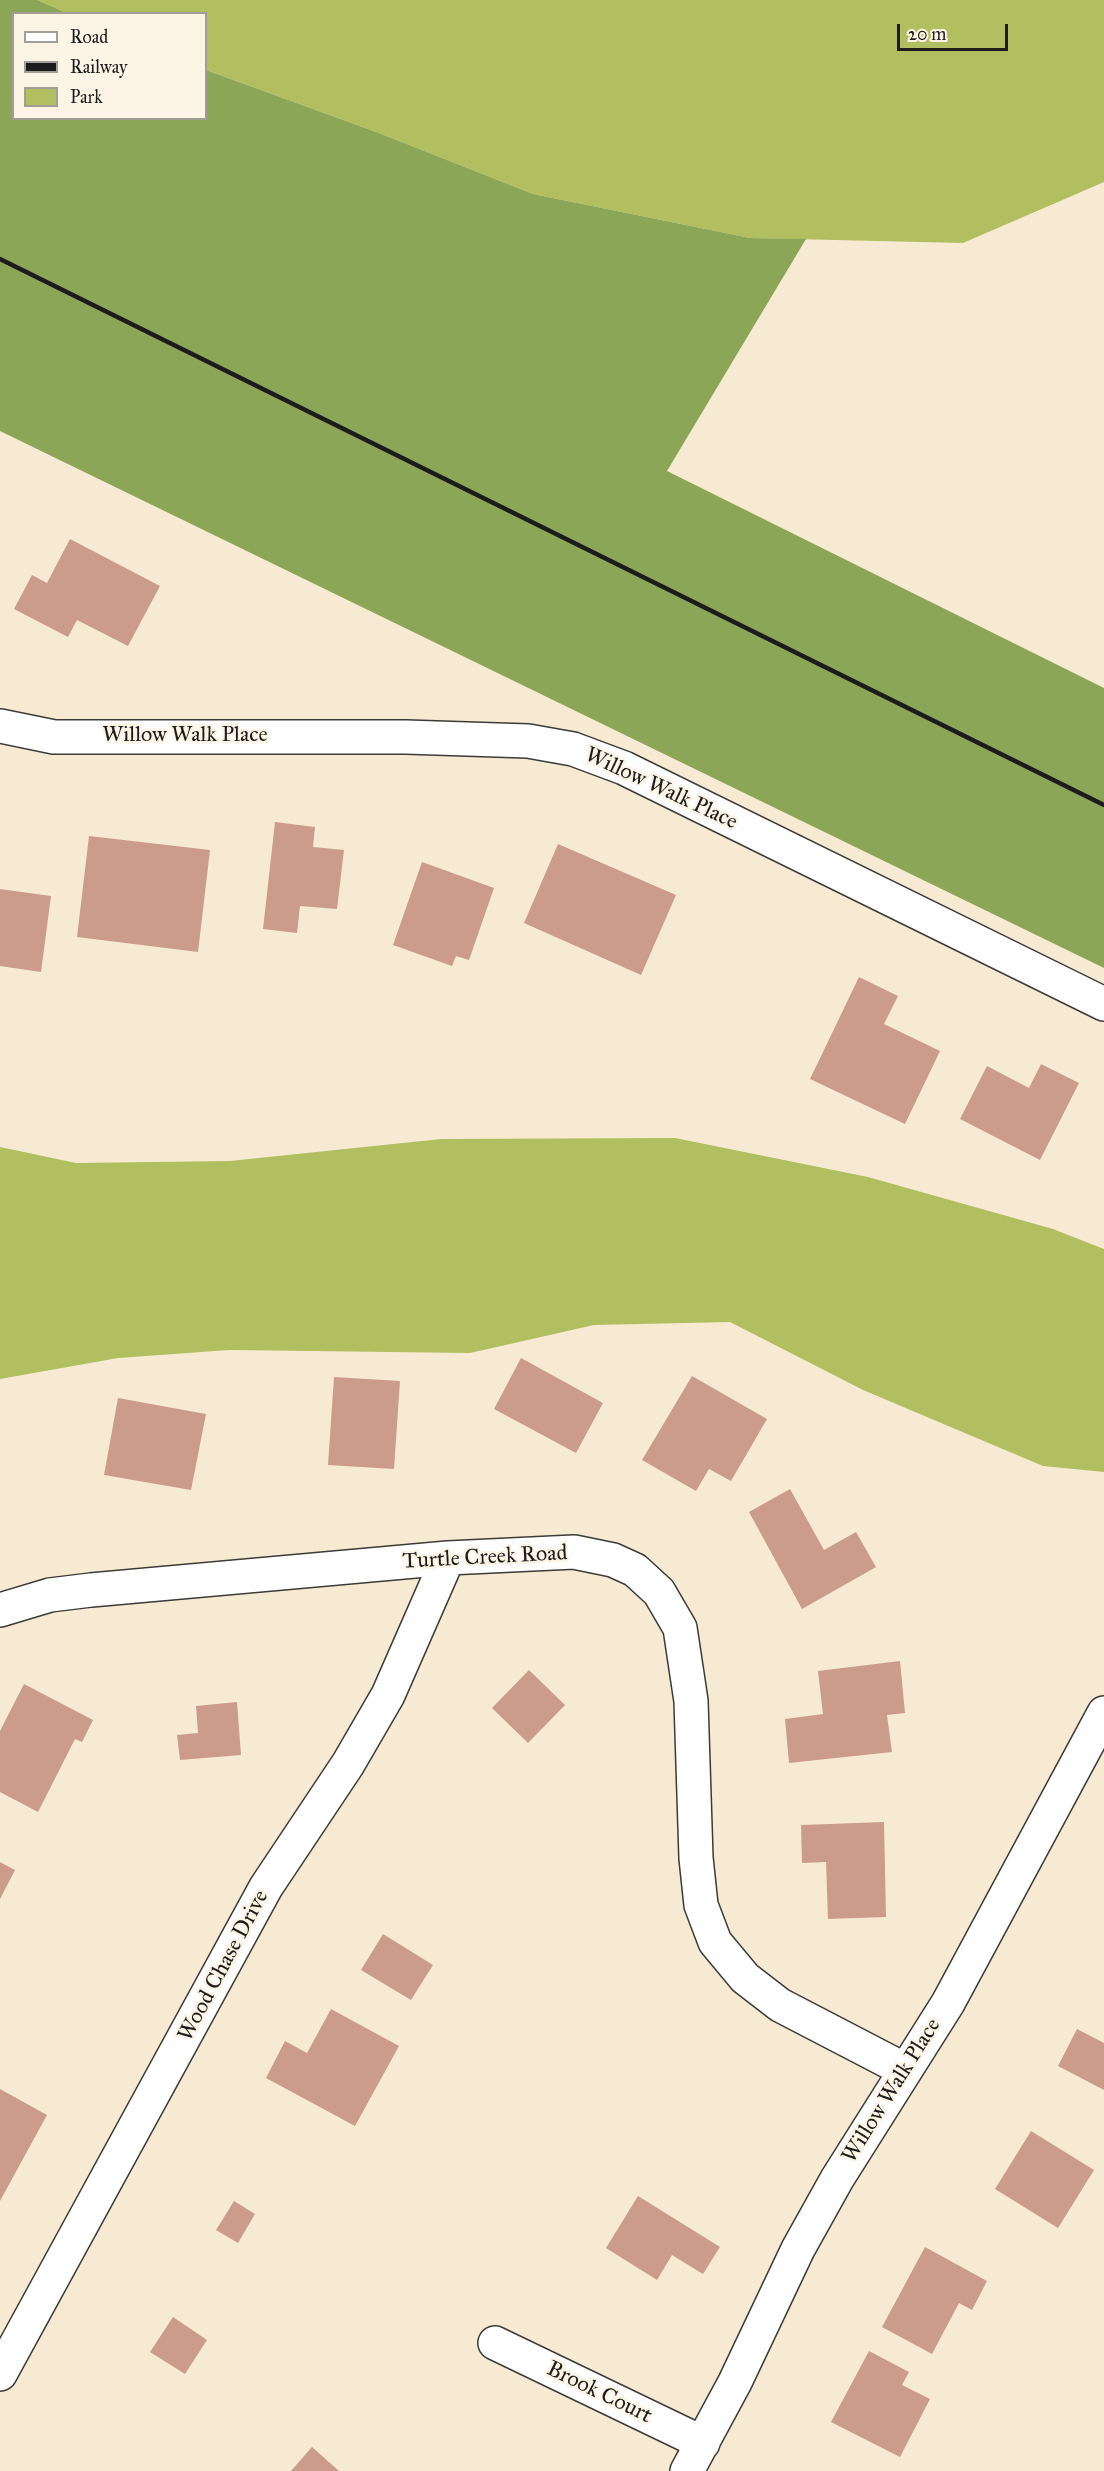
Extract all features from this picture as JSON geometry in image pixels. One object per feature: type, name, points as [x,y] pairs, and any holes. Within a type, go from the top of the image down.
[{"type":"street","name":"Willow Walk Place","points":[[0,726],[54,737],[406,737],[528,741],[573,749],[624,768],[1104,1004]]},
{"type":"street","name":"Turtle Creek Road","points":[[0,1610],[50,1595],[91,1590],[448,1558],[574,1552],[613,1560],[635,1570],[659,1592],[680,1628],[691,1701],[701,1905],[715,1942],[745,1978],[780,2005],[905,2070]]},
{"type":"street","name":"Wood Chase Drive","points":[[0,2374],[266,1887],[348,1764],[388,1695],[448,1558]]},
{"type":"street","name":"Willow Walk Place","points":[[695,2457],[798,2249],[837,2179],[948,2003],[1104,1713]]},
{"type":"street","name":"Brook Court","points":[[495,2343],[695,2457]]},
{"type":"green space","points":[[0,0],[37,0],[65,12],[12,12],[12,120],[207,120],[207,70],[379,133],[533,194],[750,238],[806,239],[667,471],[1104,688],[1104,968],[0,431]]},
{"type":"green space","points":[[37,0],[1104,0],[1104,182],[963,243],[750,238],[533,194],[379,133],[207,70],[207,12],[65,12]]},
{"type":"green space","points":[[675,1138],[868,1177],[1053,1229],[1104,1249],[1104,1472],[1043,1466],[863,1390],[730,1322],[594,1325],[470,1353],[229,1350],[118,1358],[0,1379],[0,1147],[76,1163],[230,1161],[441,1139]]},
{"type":"building","points":[[70,539],[160,586],[128,646],[77,620],[68,637],[14,609],[32,575],[47,583]]},
{"type":"building","points":[[275,822],[315,827],[313,847],[344,850],[337,909],[300,906],[297,933],[263,929]]},
{"type":"building","points":[[89,836],[210,850],[198,952],[77,937]]},
{"type":"building","points":[[558,844],[676,895],[641,975],[524,923]]},
{"type":"building","points":[[422,862],[494,888],[469,960],[456,956],[452,966],[393,945]]},
{"type":"building","points":[[0,889],[51,896],[41,972],[0,966]]},
{"type":"building","points":[[859,977],[898,996],[884,1024],[940,1051],[905,1124],[810,1079]]},
{"type":"building","points":[[1041,1064],[1079,1083],[1040,1160],[960,1119],[987,1066],[1029,1088]]},
{"type":"building","points":[[521,1358],[603,1403],[576,1453],[494,1409]]},
{"type":"building","points":[[692,1376],[767,1419],[731,1481],[709,1469],[696,1491],[642,1460]]},
{"type":"building","points":[[334,1377],[400,1381],[394,1469],[328,1465]]},
{"type":"building","points":[[118,1398],[206,1414],[191,1490],[104,1475]]},
{"type":"building","points":[[790,1489],[824,1550],[856,1532],[876,1567],[802,1609],[749,1512]]},
{"type":"building","points":[[900,1661],[905,1713],[887,1715],[892,1752],[789,1763],[785,1719],[823,1714],[818,1671]]},
{"type":"building","points":[[529,1670],[565,1705],[528,1743],[492,1708]]},
{"type":"building","points":[[24,1684],[93,1720],[82,1742],[75,1739],[38,1812],[0,1792],[0,1731]]},
{"type":"building","points":[[237,1702],[241,1755],[180,1760],[177,1735],[198,1733],[196,1706]]},
{"type":"building","points":[[884,1822],[886,1917],[828,1919],[826,1862],[802,1863],[801,1825]]},
{"type":"building","points":[[0,1862],[15,1870],[0,1899]]},
{"type":"building","points":[[383,1934],[433,1965],[411,2000],[361,1970]]},
{"type":"building","points":[[331,2009],[399,2046],[355,2126],[266,2078],[285,2041],[307,2053]]},
{"type":"building","points":[[1077,2029],[1104,2043],[1104,2090],[1058,2066]]},
{"type":"building","points":[[0,2089],[47,2115],[0,2201]]},
{"type":"building","points":[[1031,2131],[1094,2170],[1058,2228],[995,2189]]},
{"type":"building","points":[[638,2196],[720,2247],[703,2274],[672,2255],[657,2280],[606,2248]]},
{"type":"building","points":[[234,2201],[255,2214],[238,2243],[216,2230]]},
{"type":"building","points":[[925,2247],[987,2281],[972,2310],[959,2303],[932,2354],[882,2327]]},
{"type":"building","points":[[173,2317],[207,2340],[185,2374],[150,2352]]},
{"type":"building","points":[[869,2351],[909,2372],[902,2385],[930,2399],[900,2457],[831,2422]]},
{"type":"building","points":[[312,2447],[339,2471],[291,2471]]},
{"type":"railway","points":[[0,259],[1104,805]]}]
